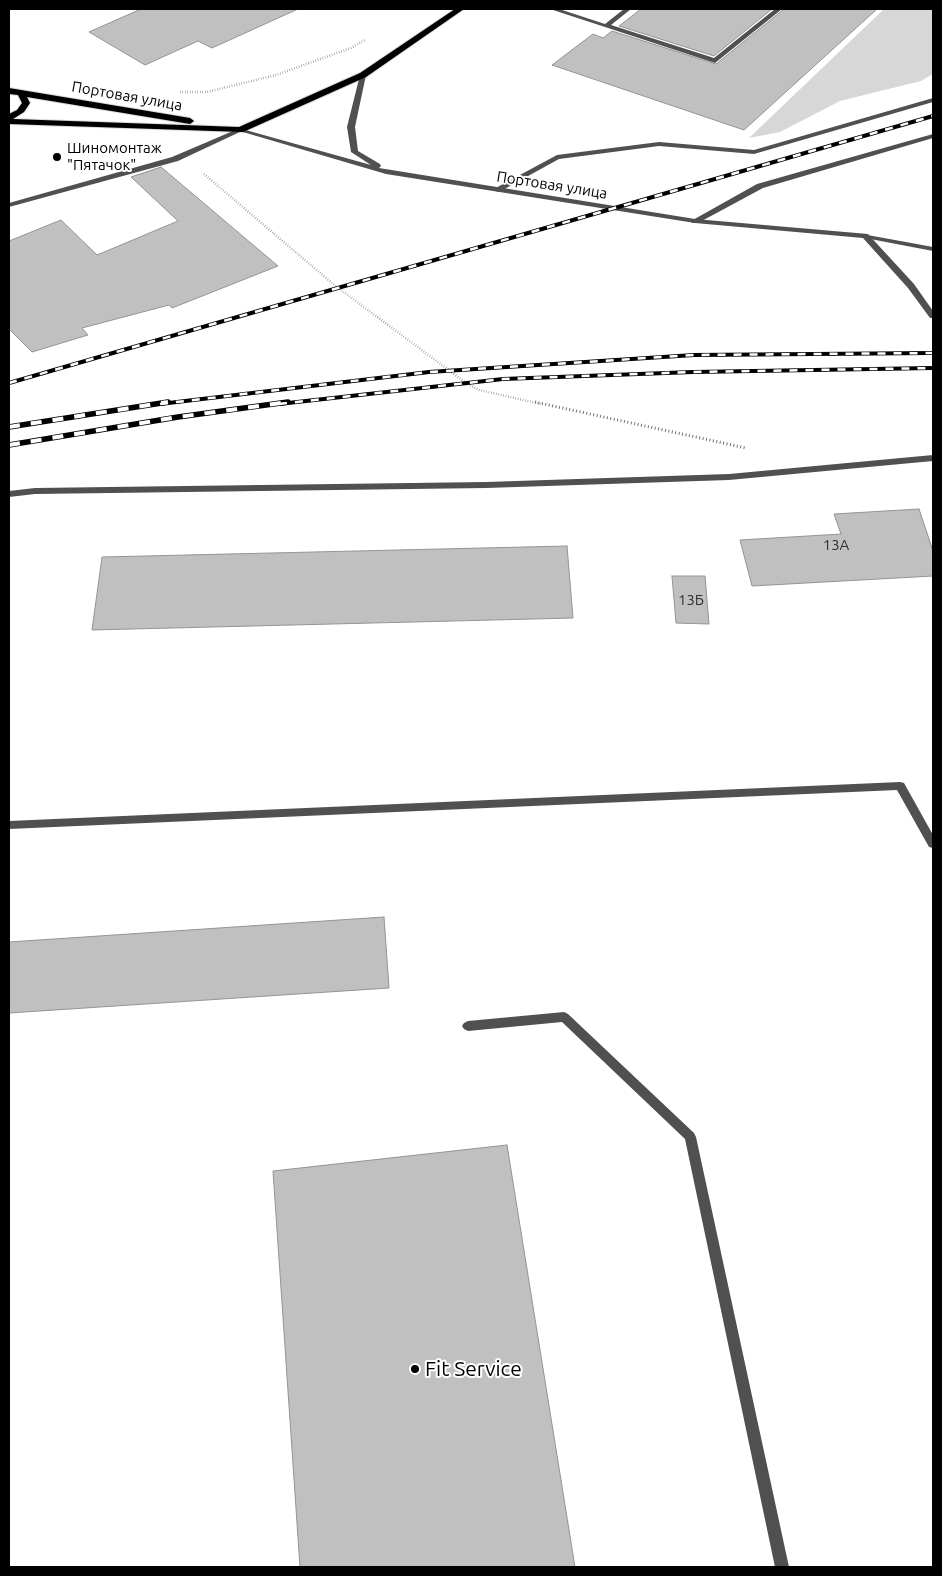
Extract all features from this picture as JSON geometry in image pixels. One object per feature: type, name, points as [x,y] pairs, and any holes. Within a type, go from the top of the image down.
[{"type":"main road","points":[[240,130],[363,75],[460,9]]},
{"type":"main road","name":"Портовая улица","points":[[9,91],[240,130]]},
{"type":"main road","points":[[9,117],[20,112],[26,103],[21,92]]},
{"type":"main road","name":"Портовая улица","points":[[9,121],[240,130]]},
{"type":"street","points":[[553,9],[715,61],[779,9]]},
{"type":"street","points":[[606,26],[628,9]]},
{"type":"street","points":[[363,75],[351,127],[355,152],[386,172]]},
{"type":"street","points":[[496,190],[557,157],[659,144],[754,152],[933,100]]},
{"type":"street","points":[[9,205],[175,159],[240,130]]},
{"type":"street","name":"Портовая улица","points":[[240,130],[386,172],[695,221],[865,236],[933,249]]},
{"type":"street","points":[[695,221],[760,186],[933,136]]},
{"type":"street","points":[[865,236],[911,286],[933,316]]},
{"type":"street","points":[[9,494],[35,491],[476,485],[730,477],[933,458]]},
{"type":"street","points":[[9,825],[900,786],[933,844]]},
{"type":"street","points":[[468,1026],[564,1017],[690,1137],[782,1567]]},
{"type":"path","points":[[176,91],[207,92],[276,75],[351,48],[367,40]]},
{"type":"path","points":[[175,159],[207,175],[333,284],[466,383],[479,390],[747,448]]},
{"type":"shaded area","points":[[884,9],[933,9],[933,74],[921,81],[840,101],[780,132],[749,138]]},
{"type":"building","points":[[141,9],[298,9],[212,48],[198,41],[145,65],[89,32]]},
{"type":"building","points":[[641,9],[772,9],[714,56],[619,26]]},
{"type":"building","points":[[784,9],[877,9],[744,130],[552,65],[593,34],[603,38],[612,31],[716,64]]},
{"type":"building","points":[[161,167],[278,266],[172,308],[169,305],[82,328],[88,335],[32,352],[9,329],[9,241],[61,220],[97,255],[178,221],[131,177]]},
{"type":"building","points":[[919,509],[933,551],[933,576],[752,586],[740,540],[841,534],[834,514]]},
{"type":"building","points":[[567,546],[573,618],[92,630],[102,557]]},
{"type":"building","points":[[672,576],[705,576],[709,624],[676,623]]},
{"type":"building","points":[[384,917],[389,988],[9,1013],[9,942]]},
{"type":"building","name":"Fit Service","points":[[507,1145],[575,1567],[300,1567],[273,1171]]},
{"type":"railway","points":[[9,383],[933,116]]},
{"type":"railway","points":[[160,404],[429,372],[694,355],[933,353]]},
{"type":"railway","points":[[279,404],[503,379],[693,372],[933,368]]},
{"type":"railway","points":[[9,427],[168,402]]},
{"type":"railway","points":[[9,445],[178,417],[288,402]]},
{"type":"place","name":"Шиномонтаж \"Пятачок\"","points":[[57,157]]},
{"type":"place","name":"Fit Service","points":[[415,1369]]}]
